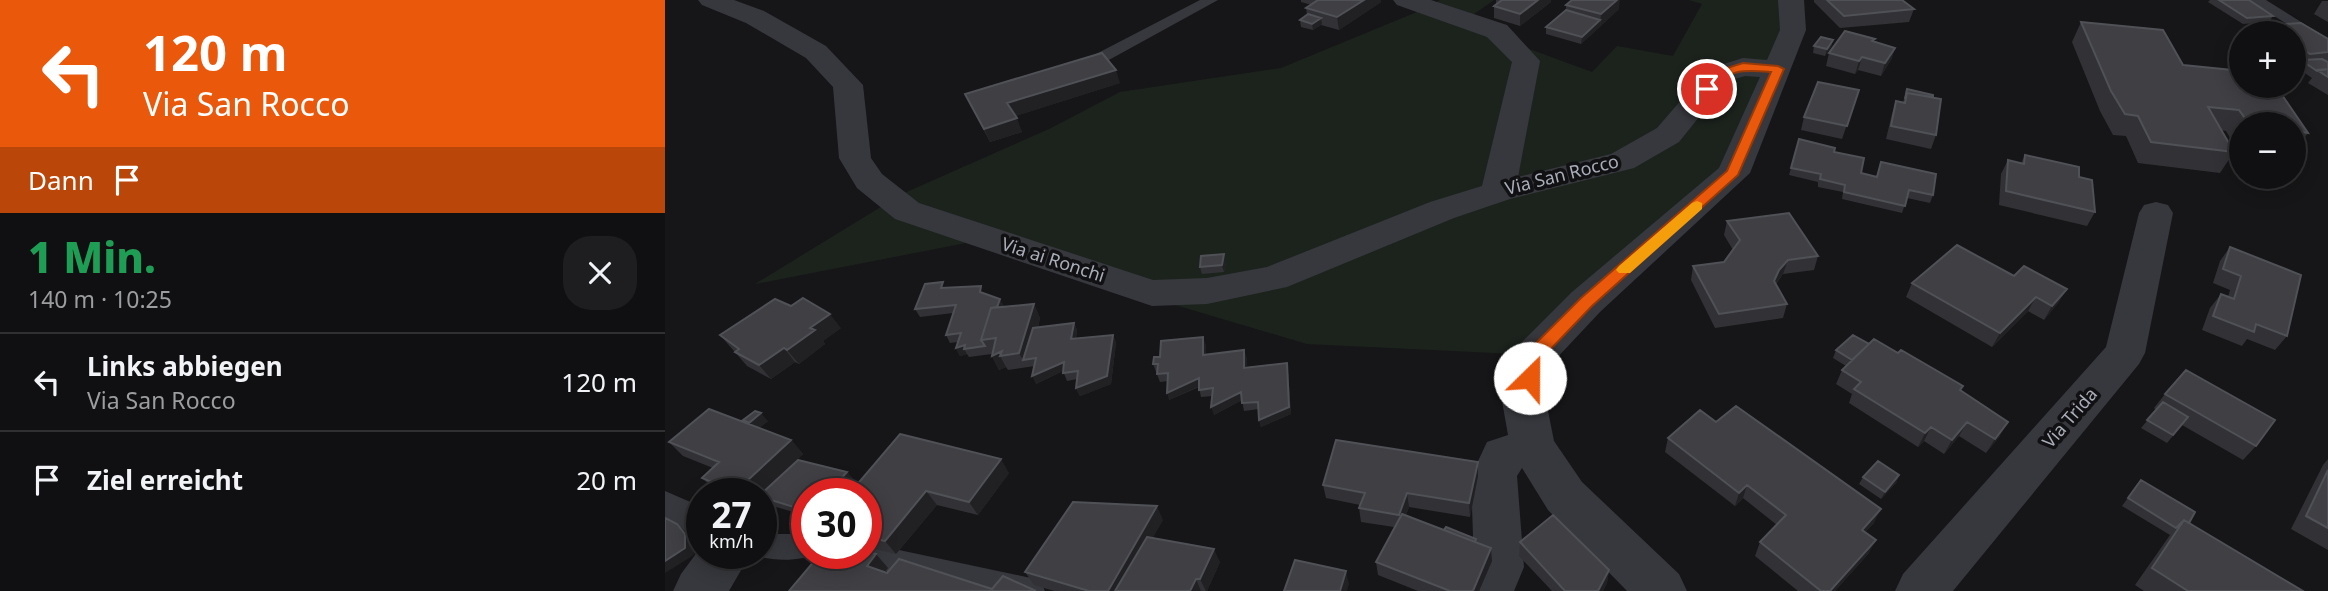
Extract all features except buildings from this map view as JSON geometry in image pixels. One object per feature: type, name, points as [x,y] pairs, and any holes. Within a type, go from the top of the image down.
[{"type":"street","name":"Via ai Ronchi","points":[[711,0],[755,17],[815,52],[848,85],[855,158],[869,181],[907,211],[1152,293],[1207,291],[1274,278],[1442,210],[1498,192]]},
{"type":"street","name":"Via San Rocco","points":[[1406,0],[1497,31],[1526,61],[1498,192],[1622,161],[1668,135],[1718,75],[1743,67],[1778,69]]},
{"type":"street","points":[[1661,591],[1565,496],[1533,446],[1524,401],[1535,355],[1586,302],[1733,173],[1793,30],[1791,0]]},
{"type":"street","name":"Via Trida","points":[[1921,591],[2125,353],[2156,213]]},
{"type":"street","points":[[1488,591],[1499,567],[1494,476],[1503,455],[1533,446]]},
{"type":"street","points":[[665,512],[686,523]]},
{"type":"street","points":[[699,591],[715,569]]},
{"type":"lane","points":[[1058,71],[1093,63],[1211,0]]},
{"type":"lane","points":[[2256,0],[2328,46]]},
{"type":"lane","points":[[882,558],[1031,591]]},
{"type":"shaded area","points":[[1440,0],[1494,0],[1467,19],[1510,42],[1592,72],[1617,46],[1673,56],[1702,4],[1689,0],[1791,0],[1733,173],[1535,355],[1307,344],[966,243],[755,284],[902,194],[1049,129],[1120,92],[1281,68],[1429,7]]},
{"type":"slow traffic","points":[[1624,270],[1697,206]]},
{"type":"route","points":[[1530,378],[1535,355],[1586,302],[1733,173],[1778,69],[1743,67],[1718,75],[1707,89]]}]
